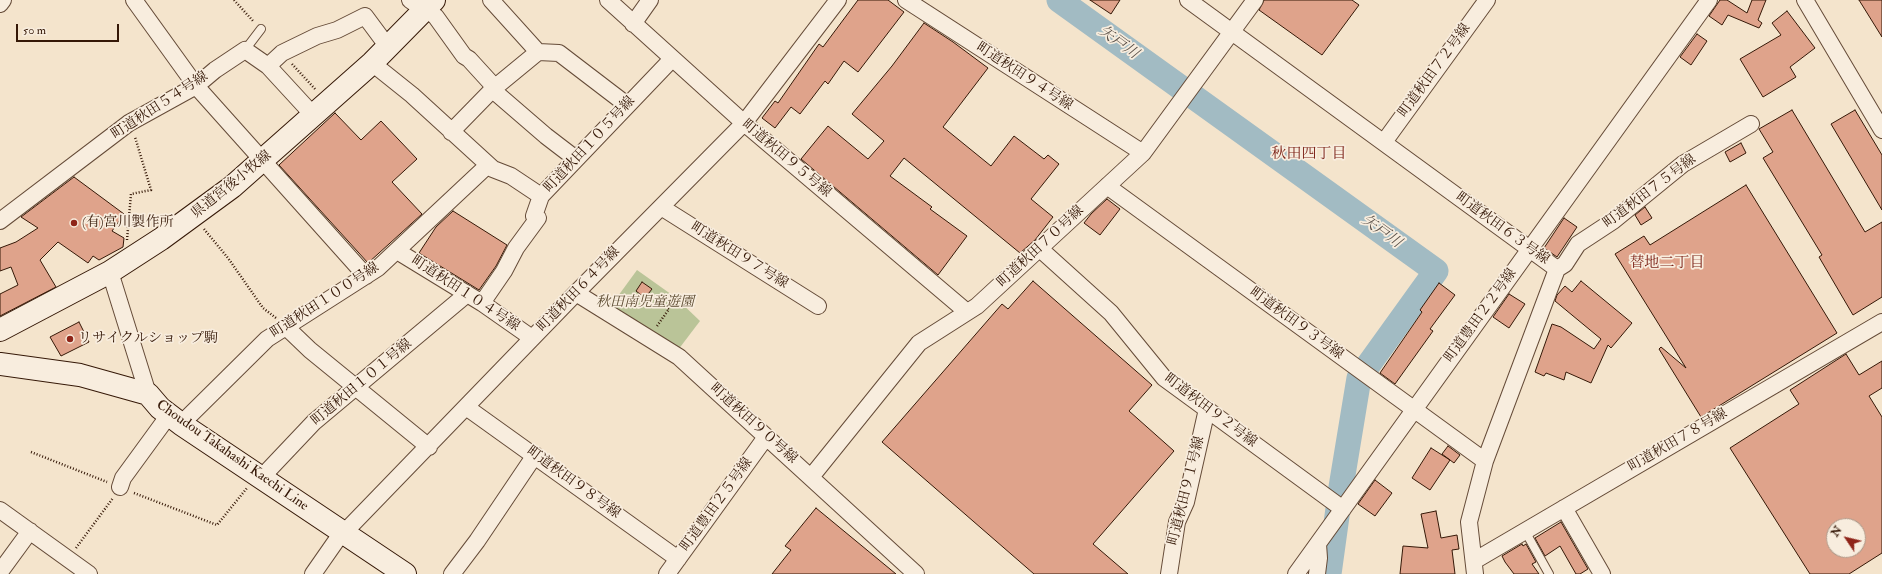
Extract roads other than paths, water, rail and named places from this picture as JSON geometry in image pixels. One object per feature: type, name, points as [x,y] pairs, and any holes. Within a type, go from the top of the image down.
[{"type":"main road","name":"県道宮後小牧線","points":[[0,330],[110,272],[193,216],[262,161],[372,64],[388,48],[423,5]]},
{"type":"main road","name":"Choudou Takahashi Kaechi Line","points":[[0,364],[80,375],[148,394],[175,419],[405,574]]},
{"type":"street","points":[[0,4],[3,0]]},
{"type":"street","points":[[491,0],[538,52]]},
{"type":"street","name":"町道秋田９５号線","points":[[608,0],[744,123],[967,312]]},
{"type":"street","points":[[633,24],[650,0]]},
{"type":"street","name":"町道秋田６４号線","points":[[313,574],[344,534],[532,338],[744,123],[838,0]]},
{"type":"street","name":"町道秋田９４号線","points":[[906,0],[1143,154]]},
{"type":"street","name":"町道秋田６３号線","points":[[1188,0],[1558,269],[1485,461],[1469,522],[1474,568]]},
{"type":"street","name":"町道秋田７０号線","points":[[811,477],[919,343],[977,306],[1143,154],[1254,0]]},
{"type":"street","points":[[1380,140],[1476,0]]},
{"type":"street","name":"町道秋田７２号線","points":[[1380,140],[1487,0]]},
{"type":"street","name":"町道豊田２２号線","points":[[1296,574],[1710,0]]},
{"type":"street","points":[[1805,0],[1882,130]]},
{"type":"street","points":[[138,1],[196,86],[366,276]]},
{"type":"street","points":[[423,5],[436,17],[464,56],[469,59],[490,82],[494,89],[546,136],[576,159]]},
{"type":"street","points":[[268,66],[282,53],[317,36],[337,30],[366,16],[388,48]]},
{"type":"street","points":[[245,50],[268,66],[314,116]]},
{"type":"street","name":"町道秋田５４号線","points":[[0,221],[129,123],[196,86],[215,70],[245,50]]},
{"type":"street","points":[[451,132],[494,89],[538,52],[559,53],[627,106]]},
{"type":"street","name":"町道秋田１０５号線","points":[[372,64],[412,96],[488,165],[511,176],[541,196],[672,59]]},
{"type":"street","name":"町道秋田７５号線","points":[[1558,269],[1565,264],[1578,244],[1613,221],[1683,164],[1751,124]]},
{"type":"street","name":"町道秋田１００号線","points":[[120,487],[124,478],[175,419],[267,339],[366,276],[397,251],[488,165]]},
{"type":"street","name":"町道秋田９３号線","points":[[1107,186],[1485,461]]},
{"type":"street","points":[[482,303],[504,271],[516,248],[538,218],[534,216],[541,196]]},
{"type":"street","name":"町道秋田９７号線","points":[[661,207],[818,306]]},
{"type":"street","name":"町道秋田９２号線","points":[[1039,248],[1111,313],[1164,378],[1343,509]]},
{"type":"street","name":"町道秋田１０４号線","points":[[397,251],[482,303],[532,338]]},
{"type":"street","points":[[110,272],[148,394]]},
{"type":"street","name":"町道秋田９０号線","points":[[576,293],[679,357],[916,574]]},
{"type":"street","name":"町道秋田１０１号線","points":[[259,477],[314,422],[357,388],[467,294]]},
{"type":"street","name":"町道秋田７８号線","points":[[1474,568],[1525,531],[1882,322]]},
{"type":"street","points":[[286,327],[310,350],[429,447]]},
{"type":"street","name":"町道秋田９８号線","points":[[466,407],[678,559]]},
{"type":"street","name":"町道秋田９１号線","points":[[1168,574],[1177,522],[1186,502],[1207,409]]},
{"type":"street","name":"町道豊田２５号線","points":[[667,574],[766,436]]},
{"type":"street","points":[[452,574],[478,541],[535,455]]},
{"type":"street","points":[[1564,508],[1602,574]]},
{"type":"street","points":[[0,510],[89,574]]},
{"type":"street","points":[[0,572],[30,531]]},
{"type":"street","points":[[1316,574],[1319,558],[1318,544]]},
{"type":"lane","points":[[245,50],[261,29]]},
{"type":"lane","points":[[1525,531],[1550,574]]},
{"type":"waterway","name":"矢戸川","points":[[1059,0],[1436,271],[1359,378],[1341,487],[1329,574]]},
{"type":"place","name":"(有)宮川製作所","points":[[74,223]]},
{"type":"place","name":"リサイクルショップ駒","points":[[70,339]]},
{"type":"district","name":"秋田四丁目","points":[[1309,155]]},
{"type":"district","name":"替地二丁目","points":[[1667,264]]},
{"type":"park label","name":"秋田南児童遊園","points":[[645,303]]}]
